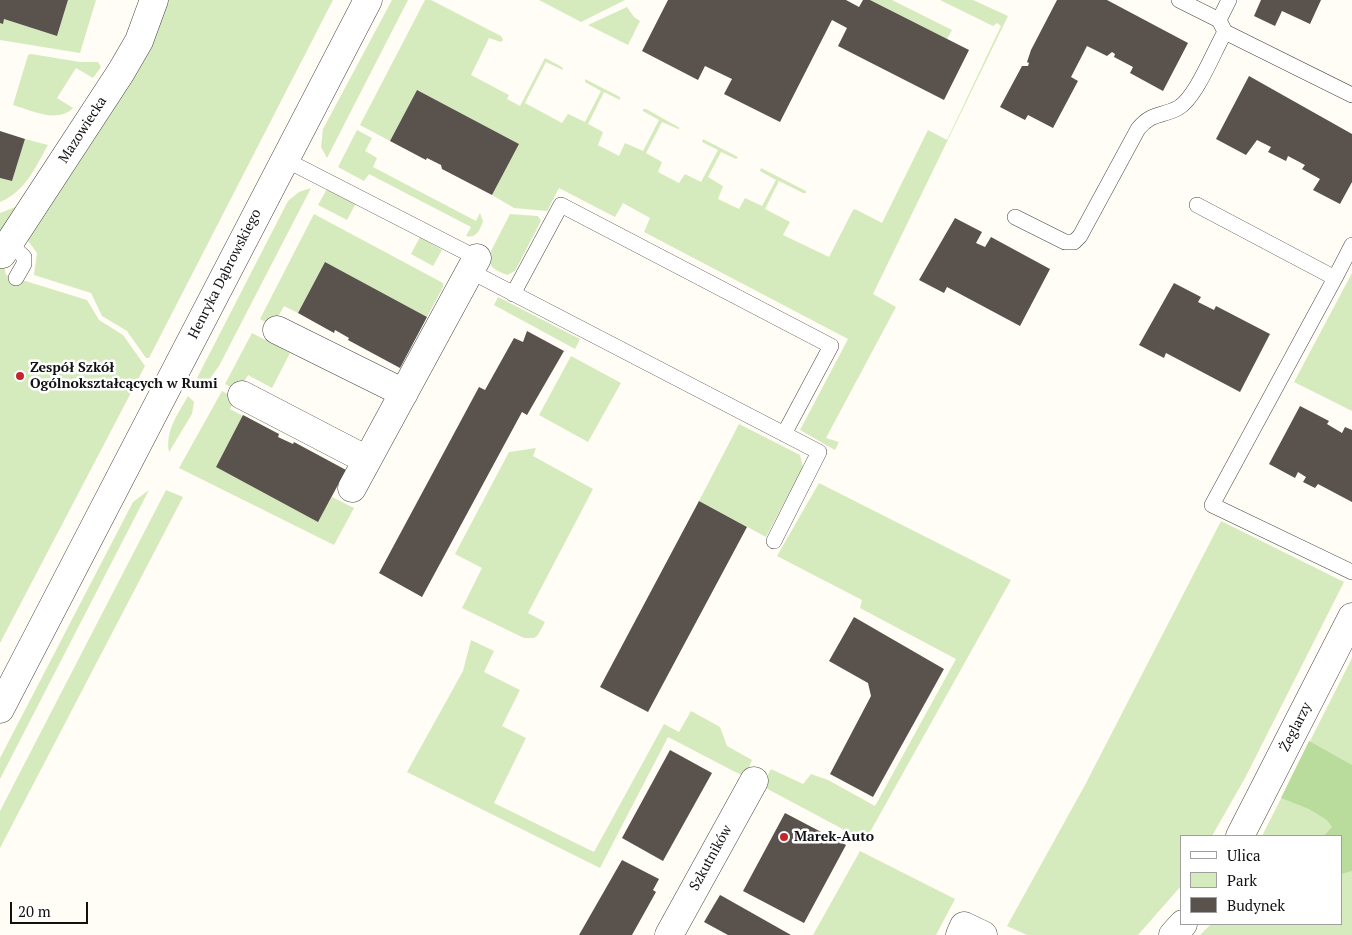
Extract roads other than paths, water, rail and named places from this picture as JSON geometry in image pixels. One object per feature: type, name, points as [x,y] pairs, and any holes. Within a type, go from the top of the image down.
[{"type":"street","name":"Mazowiecka","points":[[4,248],[121,72],[139,41],[154,0]]},
{"type":"street","name":"Henryka Dąbrowskiego","points":[[0,709],[368,0]]},
{"type":"street","points":[[352,488],[473,265]]},
{"type":"street","points":[[278,330],[404,393]]},
{"type":"street","points":[[242,395],[367,460]]},
{"type":"street","name":"Żeglarzy","points":[[1241,835],[1352,617]]},
{"type":"street","name":"Szkutników","points":[[669,935],[754,781]]},
{"type":"street","points":[[1173,935],[1182,925]]},
{"type":"street","points":[[960,935],[964,926],[983,935]]},
{"type":"lane","points":[[1179,0],[1222,26],[1352,94]]},
{"type":"lane","points":[[1015,217],[1066,242],[1074,242],[1080,236],[1138,128],[1147,118],[1177,108],[1185,102],[1222,26],[1229,0]]},
{"type":"lane","points":[[284,159],[473,265],[513,294],[820,452],[774,541]]},
{"type":"lane","points":[[513,294],[561,205],[831,346],[784,434]]},
{"type":"lane","points":[[1197,205],[1334,278]]},
{"type":"lane","points":[[1352,245],[1212,505],[1352,572]]},
{"type":"lane","points":[[4,248],[24,257],[24,264],[16,278]]},
{"type":"place","name":"Zespół Szkół Ogólnokształcących w Rumi","points":[[20,376]]},
{"type":"place","name":"Marek-Auto","points":[[784,837]]}]
